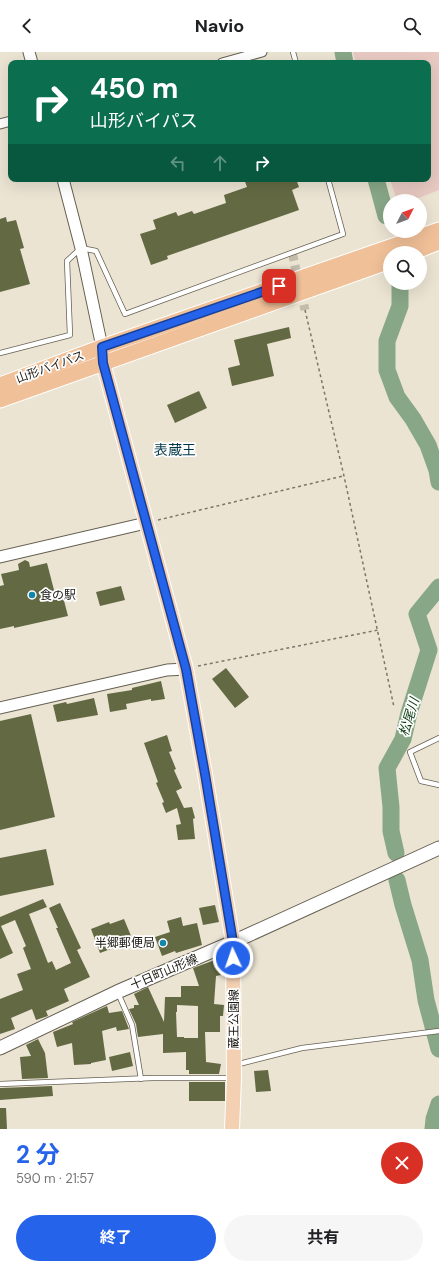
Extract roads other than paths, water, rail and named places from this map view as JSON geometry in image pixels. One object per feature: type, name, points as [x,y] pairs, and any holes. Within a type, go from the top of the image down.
[{"type":"highway","name":"山形バイパス","points":[[0,385],[102,347],[439,230]]},
{"type":"highway","points":[[427,247],[439,242]]},
{"type":"highway","name":"山形バイパス","points":[[0,400],[383,263]]},
{"type":"main road","name":"蔵王公園線","points":[[102,347],[103,363],[186,669],[233,942],[234,1071],[232,1129]]},
{"type":"main road","name":"十日町山形線","points":[[0,1048],[117,992],[233,942],[439,848]]},
{"type":"street","points":[[233,60],[262,52]]},
{"type":"street","points":[[64,182],[81,248],[102,347]]},
{"type":"street","points":[[0,557],[146,523]]},
{"type":"street","points":[[0,708],[167,670],[186,669]]},
{"type":"lane","points":[[0,353],[70,335],[67,261],[81,248],[96,251],[125,314],[343,234],[329,182]]},
{"type":"lane","points":[[439,738],[410,752],[421,782],[439,785]]},
{"type":"lane","points":[[117,992],[132,1026],[141,1079]]},
{"type":"lane","points":[[0,1084],[141,1079],[234,1071],[302,1048],[439,1031]]},
{"type":"waterway","name":"松尾川","points":[[343,52],[344,60]]},
{"type":"waterway","name":"松尾川","points":[[377,182],[383,205]]},
{"type":"waterway","name":"松尾川","points":[[400,290],[400,306],[387,341],[387,370],[397,397],[413,419],[428,445],[437,470],[439,482]]},
{"type":"waterway","name":"松尾川","points":[[396,853],[391,831],[391,807],[387,768],[403,739],[409,713],[429,650],[417,614],[439,587]]},
{"type":"waterway","name":"松尾川","points":[[397,880],[420,960],[426,1000],[439,1049]]},
{"type":"waterway","name":"松尾川","points":[[433,1129],[434,1119],[439,1104]]},
{"type":"tunnel","points":[[292,252],[305,310]]},
{"type":"place","name":"食の駅","points":[[32,595]]},
{"type":"place","name":"半郷郵便局","points":[[163,943]]},
{"type":"district","name":"表蔵王","points":[[175,450]]}]
